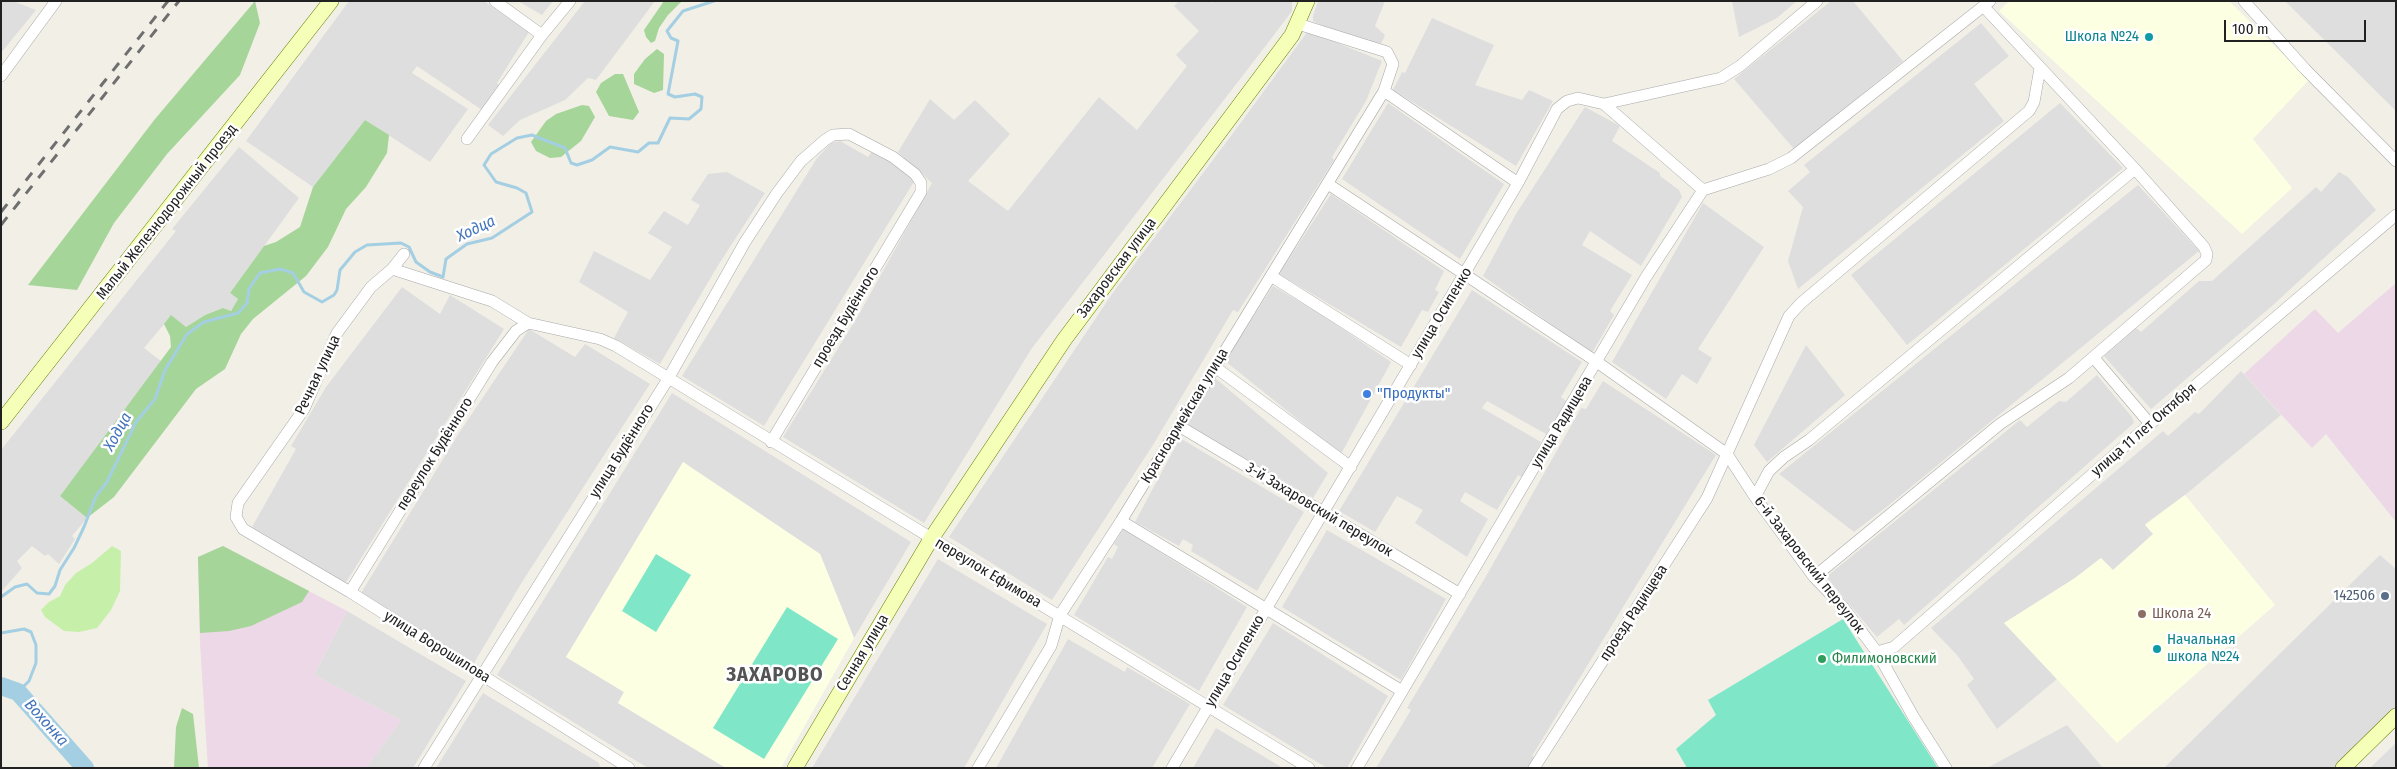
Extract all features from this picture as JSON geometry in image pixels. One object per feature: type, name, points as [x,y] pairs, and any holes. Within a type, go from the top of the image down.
[{"type":"street","points":[[1,76],[56,1]]},
{"type":"street","name":"Малый Железнодорожный проезд","points":[[1,422],[331,1]]},
{"type":"street","points":[[495,1],[542,35]]},
{"type":"street","points":[[467,140],[542,35],[570,1]]},
{"type":"street","name":"Захаровская улица","points":[[931,539],[1064,340],[1298,24],[1307,1]]},
{"type":"street","name":"улица Осипенко","points":[[1172,768],[1465,274],[1518,183],[1557,110],[1566,100],[1578,98],[1604,104],[1720,78],[1740,66],[1817,1]]},
{"type":"street","points":[[2244,1],[2305,69],[2396,161]]},
{"type":"street","points":[[1604,104],[1703,190],[1769,169],[1792,158],[1987,4],[2040,68],[2135,169],[2204,247],[2207,254],[2206,260],[2094,358],[2053,390],[2000,424],[1814,576]]},
{"type":"street","name":"Красноармейская улица","points":[[978,768],[1050,646],[1060,615],[1121,521],[1384,91],[1393,64],[1387,52],[1298,24]]},
{"type":"street","name":"проезд Радищева","points":[[1534,768],[1707,498],[1789,316],[1801,303],[2029,111],[2034,102],[2040,68]]},
{"type":"street","points":[[1384,91],[1518,183]]},
{"type":"street","name":"улица Будённого","points":[[424,768],[481,674],[668,379],[745,242],[776,193],[801,161],[833,135],[849,134],[893,157],[915,174],[921,183],[921,192]]},
{"type":"street","points":[[1755,497],[1769,471],[1784,457],[1809,440],[2135,169]]},
{"type":"street","name":"6-й Захаровский переулок","points":[[1328,184],[1597,362],[1726,454],[1755,497],[1814,576],[1843,607],[1877,652],[1913,716],[1946,768]]},
{"type":"street","name":"улица Радищева","points":[[1357,768],[1646,277],[1703,190]]},
{"type":"street","name":"проезд Будённого","points":[[771,442],[921,192]]},
{"type":"street","name":"улица 11 лет Октября","points":[[1877,652],[1894,646],[2150,424],[2396,215]]},
{"type":"street","name":"Речная улица","points":[[243,529],[236,517],[238,503],[304,409],[337,333],[371,287],[392,269],[404,254]]},
{"type":"street","name":"переулок Ефимова","points":[[392,269],[492,301],[528,323],[600,338],[616,346],[931,539],[1060,615],[1308,768]]},
{"type":"street","points":[[1271,276],[1411,365]]},
{"type":"street","name":"переулок Будённого","points":[[350,592],[492,362],[516,331],[528,323]]},
{"type":"street","points":[[2094,358],[2150,424]]},
{"type":"street","points":[[1215,367],[1351,467]]},
{"type":"street","name":"3-й Захаровский переулок","points":[[1179,426],[1460,594]]},
{"type":"street","points":[[1121,521],[1402,691]]},
{"type":"street","name":"улица Ворошилова","points":[[243,529],[350,592],[481,674],[617,765],[629,768]]},
{"type":"street","name":"Сенная улица","points":[[795,768],[931,539]]},
{"type":"street","points":[[2343,768],[2396,716]]},
{"type":"shaded area","points":[[1,1],[13,1],[36,10],[1,53]]},
{"type":"shaded area","points":[[349,1],[484,1],[529,32],[497,83],[500,86],[482,110],[417,66],[412,73],[468,109],[430,162],[365,120],[313,187],[246,141]]},
{"type":"shaded area","points":[[518,1],[553,1],[542,15]]},
{"type":"shaded area","points":[[585,1],[655,1],[596,80],[588,78],[565,100],[520,120],[503,136],[488,125]]},
{"type":"shaded area","points":[[1179,1],[1210,1],[1212,3],[1214,1],[1292,1],[1292,11],[1032,348],[924,523],[783,437],[858,316],[932,183],[898,152],[930,99],[954,120],[975,100],[1010,134],[968,181],[1008,211],[1099,97],[1137,130],[1187,66],[1176,55],[1199,31],[1174,6]]},
{"type":"shaded area","points":[[1318,1],[1385,1],[1375,26],[1385,35],[1381,44],[1343,36],[1313,21]]},
{"type":"shaded area","points":[[1732,1],[1797,1],[1777,18],[1739,37]]},
{"type":"shaded area","points":[[1831,1],[1853,1],[1903,61],[1794,149],[1734,79]]},
{"type":"shaded area","points":[[2009,1],[2229,1],[2309,80],[2253,139],[2292,188],[2242,234],[1999,11]]},
{"type":"shaded area","points":[[2285,1],[2396,1],[2396,111]]},
{"type":"shaded area","points":[[1432,18],[1494,45],[1475,85],[1522,100],[1529,90],[1553,101],[1516,166],[1393,90],[1402,72],[1405,73]]},
{"type":"shaded area","points":[[1981,23],[2009,56],[1974,84],[2004,121],[1798,289],[1788,261],[1803,207],[1788,191],[1810,172],[1804,165]]},
{"type":"shaded area","points":[[1308,31],[1382,61],[1366,101],[1332,157],[1334,160],[1238,312],[1233,310],[1153,445],[1052,600],[949,537],[1112,294]]},
{"type":"shaded area","points":[[1388,103],[1504,184],[1460,259],[1342,179]]},
{"type":"shaded area","points":[[2060,103],[2123,168],[1907,345],[1851,275]]},
{"type":"shaded area","points":[[1585,107],[1620,126],[1612,141],[1660,173],[1660,176],[1679,190],[1682,197],[1641,266],[1590,231],[1582,245],[1632,275],[1610,311],[1614,315],[1592,353],[1483,276],[1516,214]]},
{"type":"shaded area","points":[[840,141],[868,157],[873,150],[915,180],[764,426],[682,376],[817,158],[831,143]]},
{"type":"shaded area","points":[[239,147],[299,198],[230,293],[238,299],[231,311],[223,308],[205,315],[186,327],[171,316],[144,348],[161,361],[60,496],[87,518],[72,536],[75,539],[59,564],[48,554],[45,556],[32,546],[17,561],[22,568],[1,592],[1,450],[176,231],[172,229]]},
{"type":"shaded area","points":[[727,172],[765,193],[717,267],[660,364],[614,338],[628,312],[579,282],[594,251],[650,280],[672,247],[648,233],[664,211],[688,225],[700,205],[691,200],[708,174]]},
{"type":"shaded area","points":[[2339,172],[2348,177],[2376,210],[2272,306],[2151,409],[2104,356],[2136,328],[2141,332],[2199,281],[2212,281],[2316,187],[2321,192]]},
{"type":"shaded area","points":[[2138,185],[2199,251],[1889,505],[1854,532],[1779,474]]},
{"type":"shaded area","points":[[1331,194],[1444,271],[1435,290],[1439,292],[1428,312],[1422,310],[1401,347],[1279,274]]},
{"type":"shaded area","points":[[1703,203],[1764,247],[1698,349],[1712,358],[1697,384],[1682,374],[1666,399],[1612,362]]},
{"type":"shaded area","points":[[2396,283],[2396,522],[2326,434],[2312,448],[2244,374],[2315,309],[2338,333]]},
{"type":"shaded area","points":[[1273,286],[1322,315],[1391,362],[1341,454],[1225,361]]},
{"type":"shaded area","points":[[402,287],[440,314],[450,295],[504,329],[345,584],[252,527],[296,449],[291,446],[326,387]]},
{"type":"shaded area","points":[[1472,290],[1582,362],[1561,397],[1566,401],[1546,434],[1487,401],[1482,408],[1541,442],[1522,477],[1518,475],[1497,510],[1465,492],[1460,501],[1488,519],[1467,557],[1415,523],[1423,510],[1397,496],[1375,532],[1339,511]]},
{"type":"shaded area","points":[[529,329],[575,357],[585,344],[650,384],[522,582],[474,663],[361,593],[459,433]]},
{"type":"shaded area","points":[[1806,345],[1845,395],[1767,462],[1754,445]]},
{"type":"shaded area","points":[[2241,371],[2281,415],[2185,495],[2145,524],[2154,534],[2113,570],[2101,558],[2075,578],[2005,623],[2057,679],[1997,729],[1967,685],[1974,679],[1957,655],[1931,628],[2163,431],[2168,436],[2195,412],[2199,414]]},
{"type":"shaded area","points":[[2097,375],[2132,417],[2134,423],[1904,625],[1899,619],[1877,637],[1826,577],[2020,420],[2027,427],[2059,401],[2066,402]]},
{"type":"shaded area","points":[[1215,378],[1328,473],[1313,498],[1186,424]]},
{"type":"shaded area","points":[[1603,381],[1716,455],[1532,756],[1536,758],[1529,768],[1376,768],[1411,710],[1407,708],[1485,578],[1581,408],[1586,409]]},
{"type":"shaded area","points":[[672,393],[911,542],[854,638],[820,554],[683,462],[566,657],[624,692],[618,703],[726,768],[648,768],[497,675]]},
{"type":"shaded area","points":[[1180,438],[1304,512],[1257,591],[1191,551],[1193,545],[1183,539],[1179,546],[1135,522]]},
{"type":"shaded area","points":[[683,462],[820,554],[854,638],[781,768],[726,768],[618,703],[624,692],[566,657]]},
{"type":"shaded area","name":"Школа 24","points":[[2185,495],[2275,605],[2117,743],[2004,623],[2075,578],[2101,558],[2113,570],[2153,534],[2145,525]]},
{"type":"shaded area","points":[[1123,529],[1247,607],[1199,691],[1074,615],[1108,557],[1112,559],[1118,547],[1114,544]]},
{"type":"shaded area","points":[[1327,530],[1446,599],[1401,680],[1282,607]]},
{"type":"shaded area","points":[[223,546],[347,611],[314,675],[401,720],[366,768],[208,768],[200,643],[198,557]]},
{"type":"shaded area","points":[[2380,555],[2396,569],[2396,710],[2335,768],[2164,768]]},
{"type":"shaded area","points":[[938,559],[1047,624],[964,768],[812,768]]},
{"type":"shaded area","points":[[347,611],[466,681],[413,768],[366,768],[401,720],[314,675]]},
{"type":"shaded area","points":[[1273,623],[1388,696],[1347,768],[1327,768],[1223,705]]},
{"type":"shaded area","points":[[1068,639],[1125,672],[1127,667],[1190,704],[1152,768],[996,768]]},
{"type":"shaded area","points":[[483,693],[599,763],[600,768],[436,768]]},
{"type":"shaded area","points":[[2067,725],[2103,768],[1987,768]]},
{"type":"shaded area","points":[[1216,728],[1283,768],[1193,768]]},
{"type":"shaded area","points":[[2396,743],[2396,768],[2370,768],[2374,764]]},
{"type":"green space","points":[[255,1],[260,23],[240,75],[167,154],[114,223],[77,290],[28,285],[155,119]]},
{"type":"green space","points":[[664,1],[682,1],[668,15],[659,28],[655,41],[651,43],[646,37],[644,30]]},
{"type":"green space","points":[[657,49],[664,54],[663,90],[654,93],[634,84],[634,74],[645,59]]},
{"type":"green space","points":[[615,74],[623,74],[639,112],[633,120],[609,116],[596,92],[601,83]]},
{"type":"green space","points":[[582,105],[589,106],[595,117],[581,141],[561,157],[550,158],[536,151],[531,142],[546,121],[556,114]]},
{"type":"green space","points":[[365,120],[389,135],[387,153],[366,187],[346,209],[328,247],[306,276],[253,319],[241,334],[225,369],[196,389],[114,497],[87,518],[60,496],[171,347],[170,336],[164,324],[171,315],[186,327],[205,315],[223,308],[231,311],[238,299],[230,293],[264,246],[276,242],[300,227],[313,187]]},
{"type":"green space","points":[[112,546],[121,551],[120,591],[111,610],[97,628],[79,632],[64,631],[45,617],[41,610],[49,602],[60,596],[65,585],[76,573],[92,563]]},
{"type":"green space","points":[[223,546],[309,591],[302,602],[251,626],[229,631],[200,633],[198,557]]},
{"type":"green space","points":[[656,554],[691,575],[656,632],[622,611]]},
{"type":"green space","points":[[787,607],[838,639],[764,759],[713,728]]},
{"type":"green space","name":"Филимоновский","points":[[1843,619],[1938,768],[1687,768],[1676,749],[1716,715],[1708,700]]},
{"type":"green space","points":[[182,708],[193,714],[199,768],[174,768],[176,727]]},
{"type":"waterway","name":"Ходца","points":[[1,597],[15,587],[27,584],[37,593],[49,594],[55,586],[60,570],[74,548],[96,496],[107,482],[136,422],[155,399],[165,370],[187,334],[204,322],[238,313],[247,303],[249,289],[260,273],[280,269],[293,273],[304,292],[322,302],[334,295],[337,290],[340,270],[355,252],[367,245],[401,243],[409,247],[416,262],[430,272],[443,277],[446,259],[467,244],[492,238],[532,212],[526,193],[517,188],[496,182],[484,165],[491,154],[517,138],[532,135],[565,148],[571,163],[577,165],[592,160],[610,147],[638,152],[649,143],[658,143],[670,118],[689,119],[701,109],[702,97],[695,94],[675,97],[668,94],[678,41],[671,38],[667,31],[683,11],[714,1]]},
{"type":"waterway","name":"Ходца","points":[[1,633],[24,629],[31,632],[36,645],[36,663],[29,681],[18,692]]},
{"type":"waterway","name":"Вохонка","points":[[1,686],[18,692],[85,768]]},
{"type":"railway","points":[[1,212],[168,1]]},
{"type":"railway","points":[[1,225],[179,1]]},
{"type":"place","name":"Школа №24","points":[[2149,37]]},
{"type":"place","name":"\"Продукты\"","points":[[1367,394]]},
{"type":"place","name":"142506","points":[[2385,596]]},
{"type":"place","name":"Школа 24","points":[[2142,614]]},
{"type":"place","name":"Начальная школа №24","points":[[2157,649]]},
{"type":"place","name":"Филимоновский","points":[[1822,659]]},
{"type":"district","name":"ЗАХАРОВО","points":[[775,675]]}]
